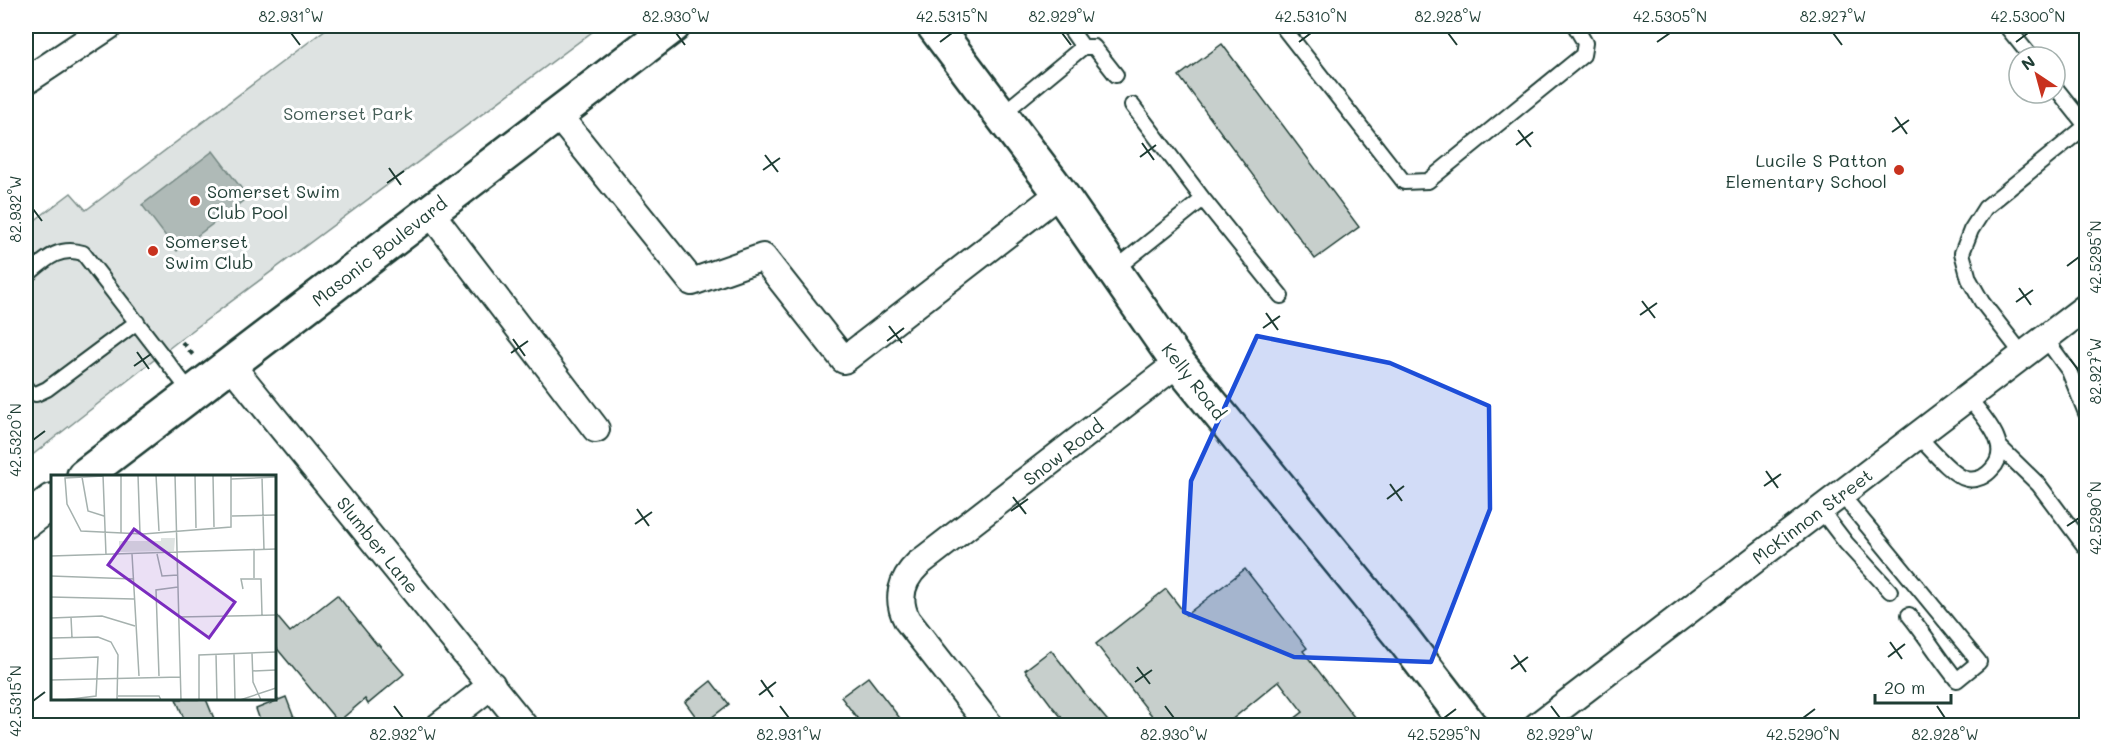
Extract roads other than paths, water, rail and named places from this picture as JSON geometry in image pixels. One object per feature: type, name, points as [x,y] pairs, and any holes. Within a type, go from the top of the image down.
[{"type":"street","points":[[26,81],[109,26]]},
{"type":"street","name":"Masonic Boulevard","points":[[87,475],[673,26]]},
{"type":"street","name":"Kelly Road","points":[[933,26],[1060,193],[1178,363],[1404,640],[1470,726]]},
{"type":"street","points":[[557,114],[692,282],[763,257],[844,360],[1060,193]]},
{"type":"street","points":[[430,212],[596,429]]},
{"type":"street","name":"McKinnon Street","points":[[1537,726],[2086,307]]},
{"type":"street","name":"Snow Road","points":[[990,726],[907,620],[901,602],[901,592],[909,572],[1178,363]]},
{"type":"street","name":"Slumber Lane","points":[[231,365],[525,726]]},
{"type":"street","points":[[26,521],[51,502]]},
{"type":"street","points":[[439,726],[492,685]]},
{"type":"lane","points":[[1068,26],[1083,47]]},
{"type":"lane","points":[[1282,26],[1404,182],[1428,181],[1583,55],[1585,43],[1575,26]]},
{"type":"lane","points":[[2006,26],[2021,45]]},
{"type":"lane","points":[[1000,115],[1083,47],[1094,47],[1116,75]]},
{"type":"lane","points":[[2023,355],[1982,302],[1969,279],[1962,253],[1971,230],[1985,208],[2086,126],[2067,102]]},
{"type":"lane","points":[[1132,105],[1203,199],[1281,296]]},
{"type":"lane","points":[[1114,270],[1203,199]]},
{"type":"lane","points":[[26,276],[56,252],[72,249],[83,253],[192,394]]},
{"type":"lane","points":[[26,388],[29,392],[36,394],[47,389],[137,322]]},
{"type":"lane","points":[[2045,339],[2069,371],[2086,413]]},
{"type":"lane","points":[[1968,397],[1992,429],[2001,448],[2039,485],[2086,548]]},
{"type":"lane","points":[[1918,436],[1952,470],[1967,479],[1984,477],[1997,464],[2001,448]]},
{"type":"lane","points":[[1841,494],[1979,662],[1957,680],[1909,615]]},
{"type":"lane","points":[[1820,509],[1846,543],[1890,591]]},
{"type":"place","name":"Lucile S Patton Elementary School","points":[[1899,170]]},
{"type":"place","name":"Somerset Swim Club Pool","points":[[195,201]]},
{"type":"place","name":"Somerset Swim Club","points":[[153,251]]},
{"type":"park label","name":"Somerset Park","points":[[348,113]]}]
